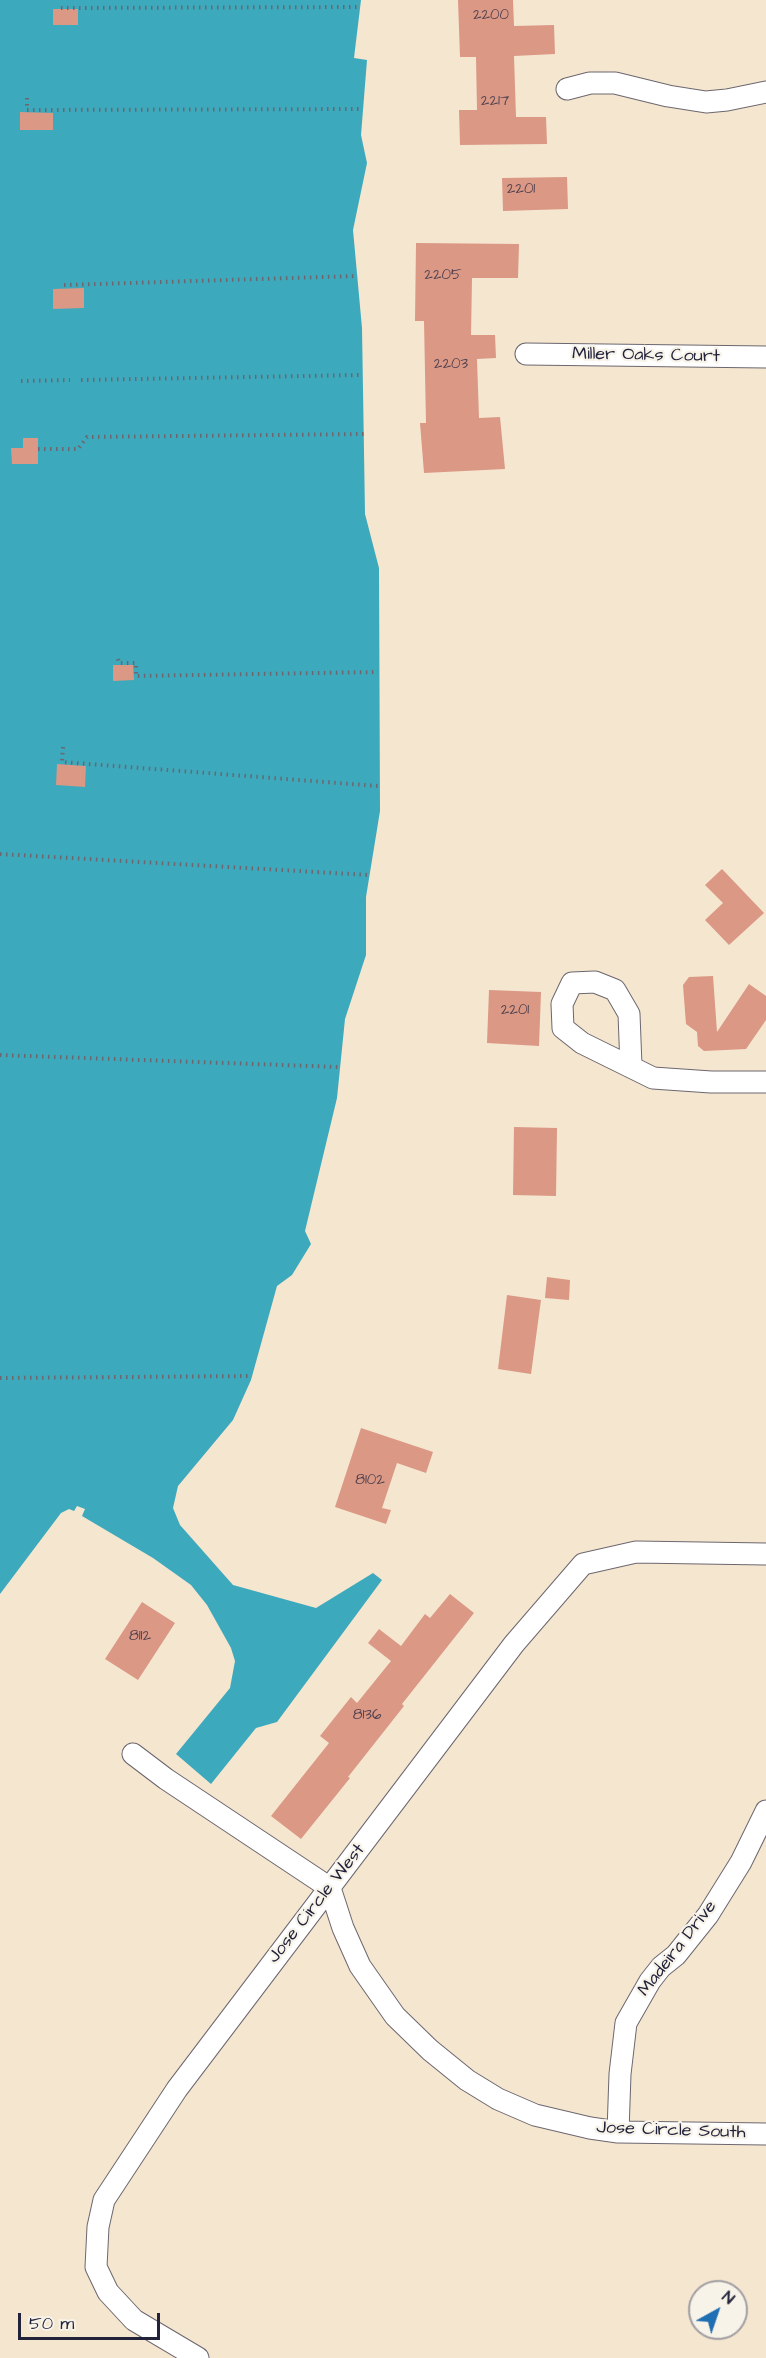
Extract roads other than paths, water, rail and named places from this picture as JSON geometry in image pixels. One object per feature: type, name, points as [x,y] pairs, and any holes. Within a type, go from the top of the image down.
[{"type":"street","points":[[567,89],[590,83],[615,83],[668,96],[706,102],[766,92]]},
{"type":"street","name":"Miller Oaks Court","points":[[526,354],[766,357]]},
{"type":"street","points":[[631,1066],[653,1078],[711,1082],[766,1082]]},
{"type":"street","name":"Jose Circle West","points":[[198,2358],[134,2320],[108,2292],[96,2267],[98,2227],[104,2200],[177,2089],[514,1644],[583,1564],[636,1552],[766,1554]]},
{"type":"street","points":[[133,1754],[166,1779],[330,1888]]},
{"type":"street","name":"Madeira Drive","points":[[618,2132],[620,2074],[627,2023],[650,1981],[676,1955],[708,1916],[741,1862],[766,1811]]},
{"type":"street","name":"Jose Circle South","points":[[330,1888],[343,1928],[360,1966],[395,2016],[430,2050],[467,2080],[509,2104],[568,2124],[618,2132],[766,2134]]},
{"type":"water","points":[[0,0],[361,0],[354,58],[367,60],[361,135],[367,163],[353,230],[362,328],[365,514],[379,568],[380,811],[366,897],[366,955],[345,1019],[337,1098],[305,1231],[311,1244],[292,1275],[277,1286],[251,1380],[233,1420],[178,1486],[173,1508],[180,1525],[233,1585],[316,1608],[373,1573],[382,1580],[277,1722],[256,1728],[211,1784],[176,1754],[230,1688],[235,1661],[231,1648],[207,1605],[191,1585],[153,1558],[82,1516],[85,1509],[77,1506],[74,1511],[69,1509],[61,1513],[0,1594]]}]
